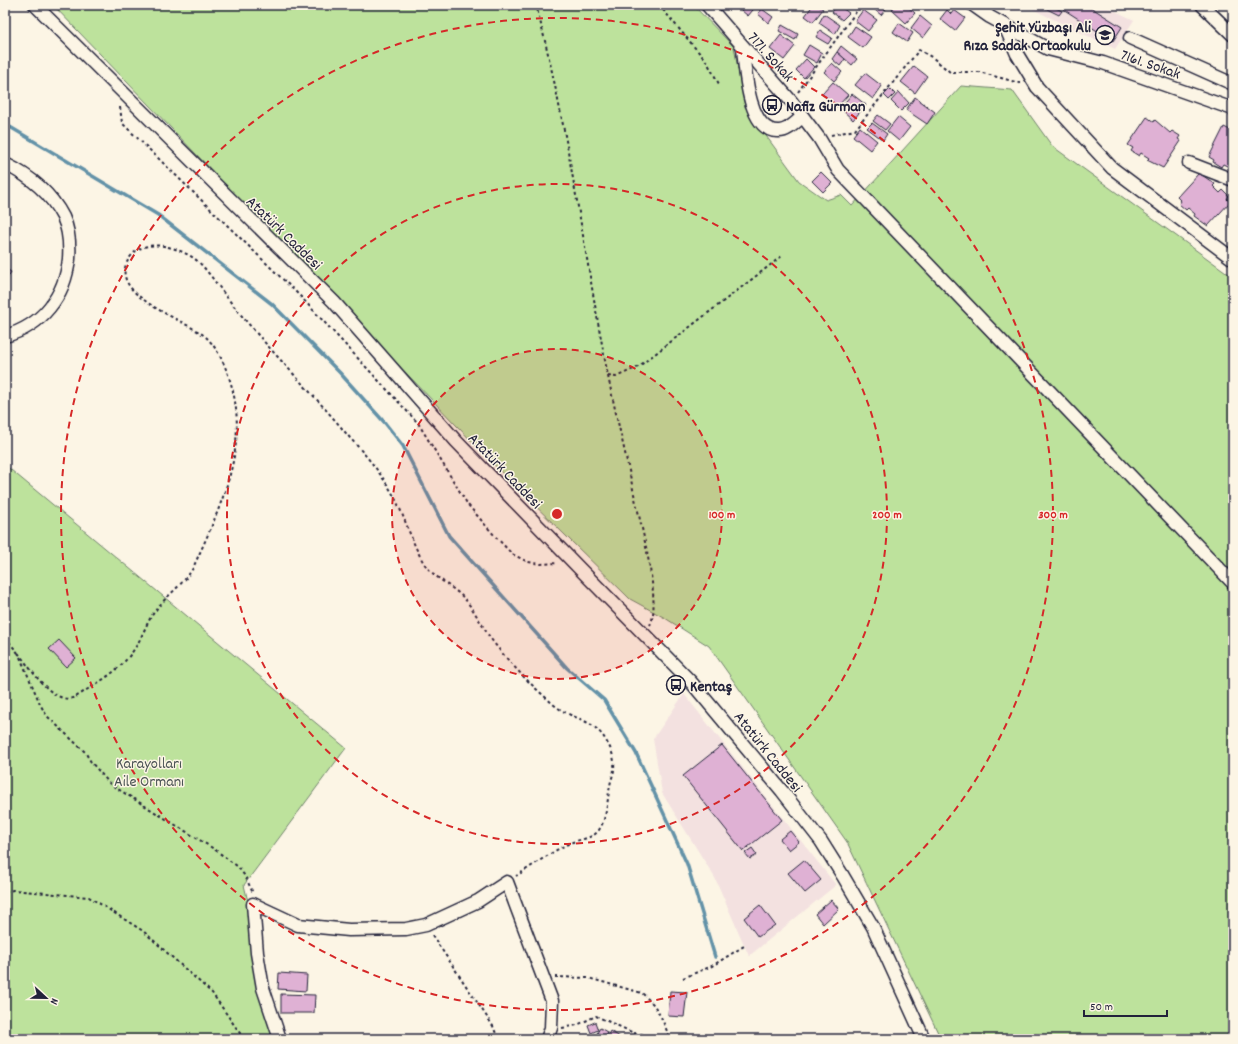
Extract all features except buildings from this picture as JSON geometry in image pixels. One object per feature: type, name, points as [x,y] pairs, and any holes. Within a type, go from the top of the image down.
[{"type":"street","name":"Atatürk Caddesi","points":[[35,5],[334,302],[456,441],[691,682],[782,791],[820,841],[844,876],[873,927],[924,1039]]},
{"type":"street","name":"7171. Sokak","points":[[707,5],[743,48],[791,101],[819,138],[838,170],[1233,583]]},
{"type":"street","name":"7161. Sokak","points":[[973,5],[1048,49],[1103,63],[1233,109]]},
{"type":"street","points":[[1202,5],[1233,35]]},
{"type":"street","points":[[1004,24],[1017,54],[1038,87],[1112,168],[1233,259]]},
{"type":"street","points":[[1130,38],[1233,84]]},
{"type":"street","points":[[743,48],[746,77],[753,109],[760,121],[769,129],[779,131],[786,129],[802,117]]},
{"type":"street","points":[[1189,163],[1233,180]]},
{"type":"street","points":[[5,164],[33,180],[53,200],[63,218],[69,236],[69,252],[67,272],[61,291],[52,306],[38,321],[5,336]]},
{"type":"street","points":[[280,1039],[263,988],[257,953],[253,904],[298,925],[349,930],[406,929],[426,925],[478,901],[507,882],[552,1001],[549,1033]]},
{"type":"path","points":[[536,5],[552,68],[566,134],[608,376],[641,525],[653,589],[654,611],[652,622],[644,635]]},
{"type":"path","points":[[659,5],[708,62],[719,84]]},
{"type":"path","points":[[791,101],[861,5]]},
{"type":"path","points":[[819,138],[855,130],[919,50],[934,58],[950,72],[979,72],[1038,87]]},
{"type":"path","points":[[120,107],[122,123],[300,296],[418,423],[468,506],[512,554],[528,562],[541,564],[555,562],[561,564]]},
{"type":"path","points":[[5,637],[46,686],[62,698],[73,699],[121,667],[136,647],[143,628],[154,612],[167,596],[178,588],[186,579],[193,568],[225,495],[234,467],[236,423],[235,398],[222,360],[208,338],[178,319],[152,306],[135,294],[126,280],[124,271],[130,257],[142,247],[155,245],[167,246],[193,258],[204,268],[253,328],[365,454],[386,483],[401,510],[423,562],[465,599],[492,640],[512,663],[538,691],[563,713],[594,725],[608,743],[613,755],[614,768],[604,819],[599,830],[593,836],[578,839],[566,845],[507,882]]},
{"type":"path","points":[[608,376],[616,377],[638,367],[782,256]]},
{"type":"path","points":[[18,653],[41,706],[48,716],[85,752],[91,762],[110,784],[214,849],[237,866],[245,876],[253,894],[253,904]]},
{"type":"path","points":[[5,892],[13,890],[89,896],[143,931],[212,993],[244,1039]]},
{"type":"path","points":[[426,925],[492,1026],[498,1039]]},
{"type":"path","points":[[683,978],[712,966],[744,946]]},
{"type":"path","points":[[543,977],[588,978],[642,993],[654,1005],[669,1036]]},
{"type":"path","points":[[549,1033],[596,1016],[634,1033],[662,1038]]},
{"type":"shaded area","name":"Şehit Yüzbaşı Ali Rıza Sadak Ortaokulu","points":[[1030,5],[1103,5],[1134,20],[1115,49],[1028,7]]},
{"type":"shaded area","points":[[684,694],[836,885],[749,956],[715,878],[662,793],[653,739]]},
{"type":"green space","points":[[53,5],[693,5],[734,47],[745,107],[799,181],[826,200],[841,195],[852,206],[961,86],[1012,90],[1052,146],[1233,277],[1233,1039],[941,1039],[847,842],[709,646],[665,618],[630,599],[504,475]]},
{"type":"green space","name":"Karayolları Aile Ormanı","points":[[5,465],[346,748],[244,885],[281,1039],[5,1039]]},
{"type":"waterway","points":[[5,124],[158,215],[272,304],[340,373],[385,423],[403,446],[449,536],[567,668],[604,700],[636,753],[687,864],[715,957]]},
{"type":"place","name":"Şehit Yüzbaşı Ali Rıza Sadak Ortaokulu","points":[[1105,35]]},
{"type":"place","name":"Nafiz Gürman","points":[[772,105]]},
{"type":"place","name":"Kentaş","points":[[676,685]]}]
